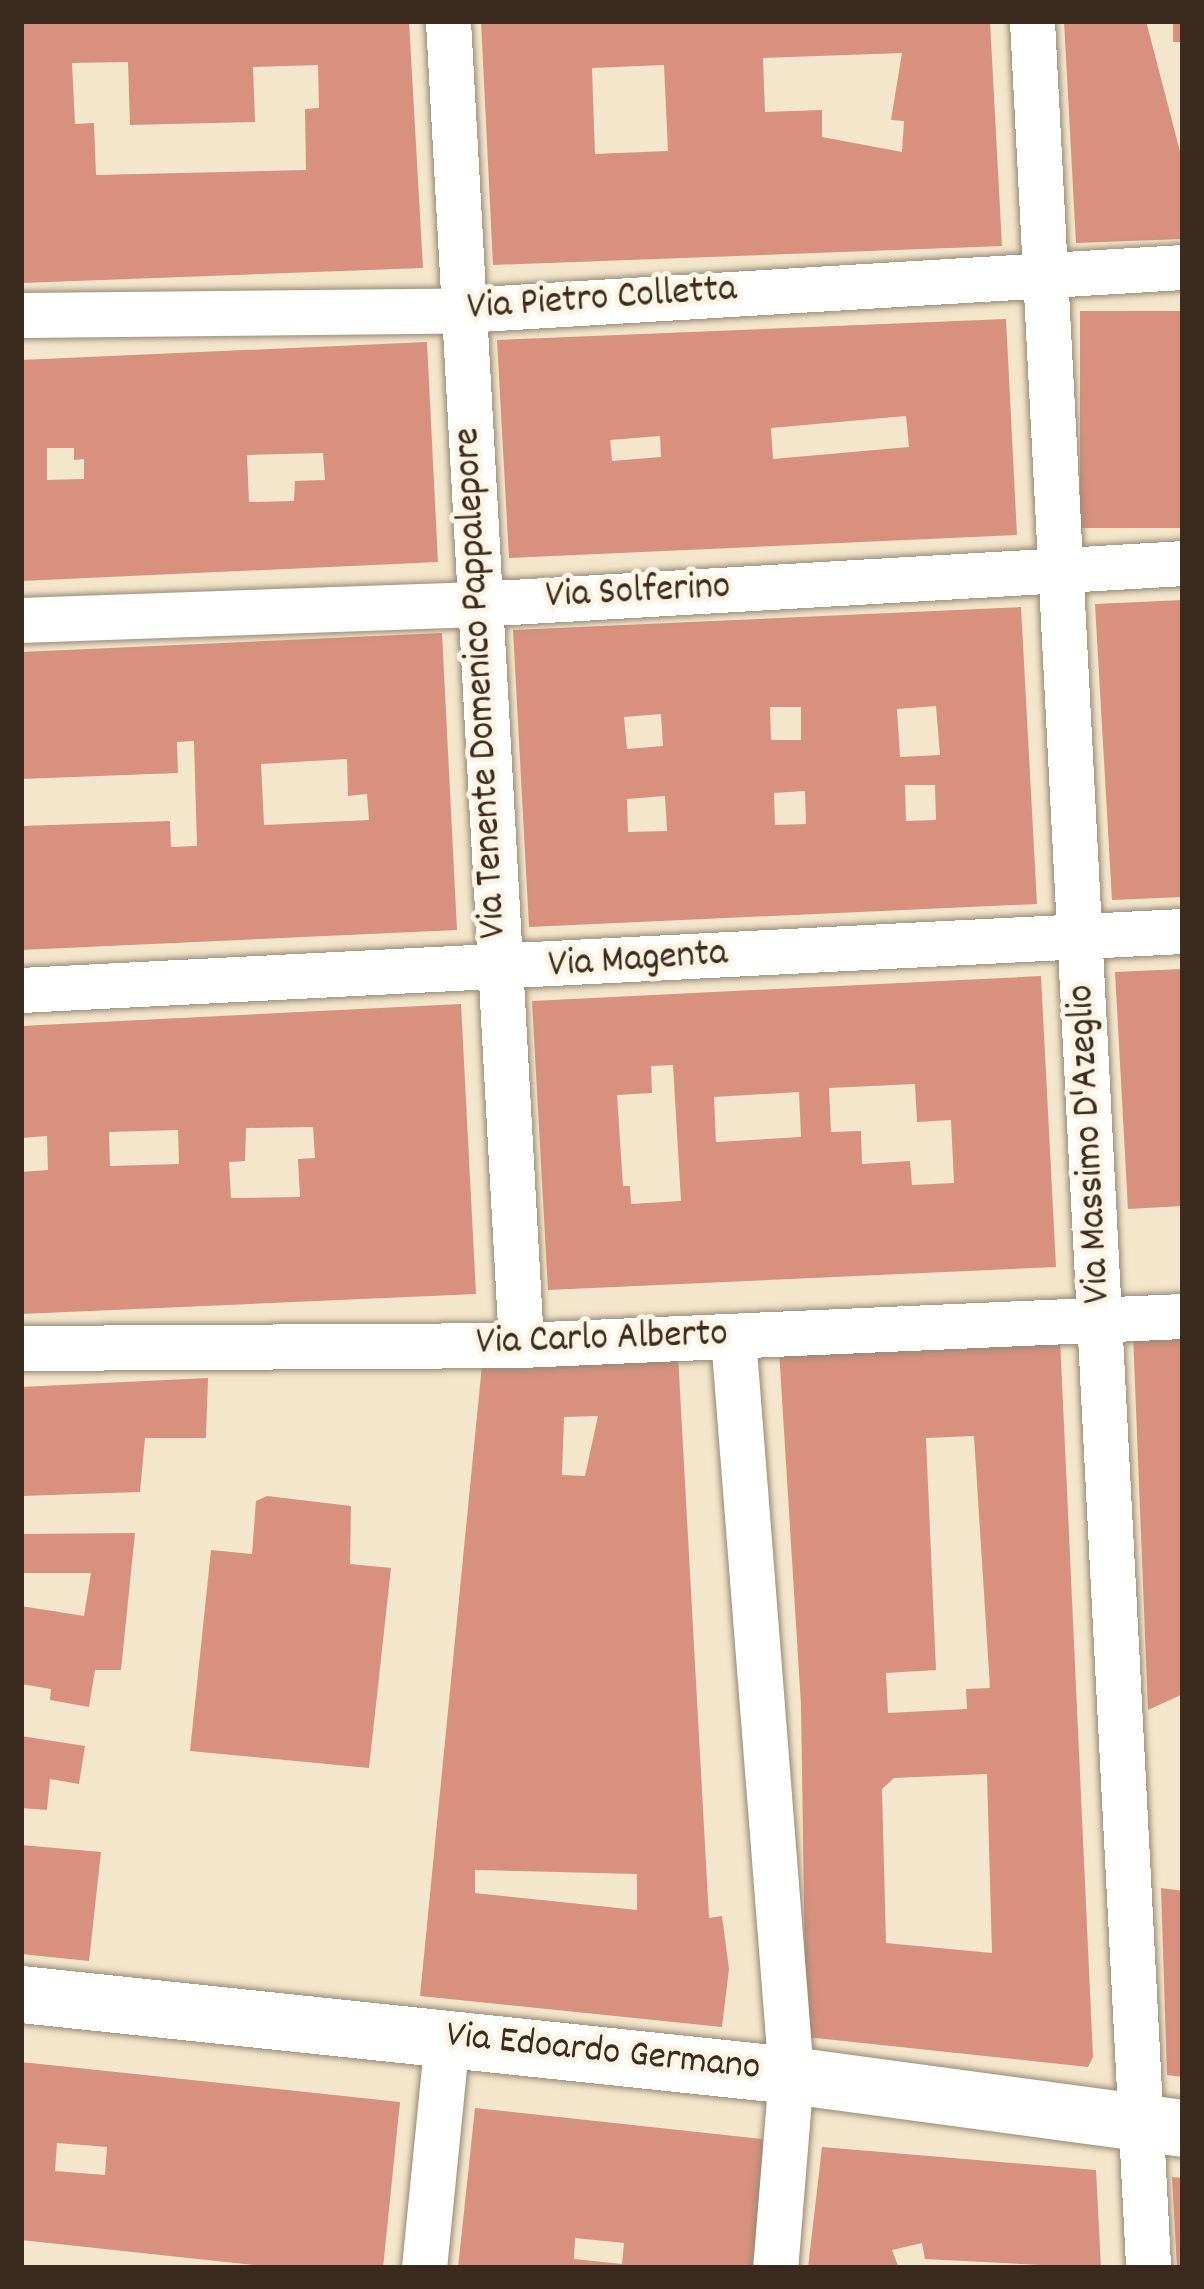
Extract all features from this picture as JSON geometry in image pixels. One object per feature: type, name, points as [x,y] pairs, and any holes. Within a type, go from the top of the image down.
[{"type":"street","name":"Via Tenente Domenico Pappalepore","points":[[448,21],[521,1345]]},
{"type":"street","name":"Via Massimo D'Azeglio","points":[[1032,21],[1102,1320],[1164,2126],[1148,2268]]},
{"type":"street","name":"Via Pietro Colletta","points":[[21,314],[463,310],[1183,267]]},
{"type":"street","name":"Via Solferino","points":[[21,620],[477,604],[1183,563]]},
{"type":"street","name":"Via Magenta","points":[[21,990],[499,971],[1183,931]]},
{"type":"street","name":"Via Carlo Alberto","points":[[21,1348],[521,1345],[1183,1316]]},
{"type":"street","points":[[733,1337],[791,2075],[775,2268]]},
{"type":"street","name":"Via Edoardo Germano","points":[[21,1994],[791,2075],[1164,2126]]},
{"type":"street","points":[[424,2268],[447,2037]]},
{"type":"building","points":[[21,21],[409,21],[423,268],[21,283]],"holes":[[[128,62],[130,125],[255,122],[253,67],[318,65],[319,108],[305,109],[306,170],[96,175],[94,123],[75,124],[72,63]]]},
{"type":"building","points":[[481,21],[990,21],[1002,246],[493,265]],"holes":[[[902,53],[891,120],[904,121],[902,152],[822,137],[822,110],[765,112],[763,58]],[[664,65],[668,151],[595,154],[592,68]]]},
{"type":"building","points":[[1064,21],[1146,21],[1183,163],[1183,239],[1076,243]]},
{"type":"building","points":[[1173,21],[1183,21],[1183,42],[1173,42]]},
{"type":"building","points":[[1080,311],[1183,311],[1183,528],[1080,528]]},
{"type":"building","points":[[1006,319],[1017,535],[509,558],[497,340]],"holes":[[[906,416],[909,447],[773,459],[771,428]],[[660,436],[661,457],[612,461],[610,440]]]},
{"type":"building","points":[[427,342],[438,562],[21,581],[21,360]],"holes":[[[47,448],[74,448],[74,460],[84,459],[84,479],[47,480]],[[323,453],[325,480],[295,481],[294,501],[249,502],[247,455]]]},
{"type":"building","points":[[1183,600],[1183,897],[1112,900],[1095,604]]},
{"type":"building","points":[[1021,607],[1037,904],[529,927],[513,630]],"holes":[[[936,706],[940,755],[900,757],[897,709]],[[770,707],[801,707],[801,740],[771,740]],[[661,714],[663,746],[627,749],[624,717]],[[905,785],[935,785],[936,820],[906,821]],[[805,791],[806,824],[775,825],[774,793]],[[665,796],[667,831],[628,832],[627,799]]]},
{"type":"building","points":[[442,633],[457,930],[21,950],[21,826],[170,821],[171,847],[197,846],[194,741],[177,742],[178,773],[21,779],[21,652]],"holes":[[[347,759],[348,796],[367,794],[369,820],[264,825],[261,764]]]},
{"type":"building","points":[[1183,969],[1183,1206],[1128,1209],[1115,972]]},
{"type":"building","points":[[1041,976],[1056,1267],[548,1290],[532,1001]],"holes":[[[673,1065],[681,1201],[631,1204],[630,1186],[623,1186],[617,1095],[652,1093],[651,1066]],[[915,1084],[917,1122],[951,1120],[954,1183],[912,1185],[910,1161],[862,1164],[861,1131],[831,1132],[829,1088]],[[799,1092],[801,1137],[716,1142],[714,1097]]]},
{"type":"building","points":[[461,1004],[476,1294],[21,1314],[21,1172],[48,1170],[47,1136],[21,1138],[21,1026]],"holes":[[[313,1127],[315,1158],[298,1159],[300,1197],[231,1198],[229,1162],[245,1161],[246,1128]],[[178,1130],[179,1164],[110,1166],[109,1132]]]},
{"type":"building","points":[[1183,1331],[1183,1694],[1148,1710],[1133,1334]]},
{"type":"building","points":[[1060,1338],[1093,2057],[1088,2067],[806,2037],[801,1705],[779,1350]],"holes":[[[974,1436],[990,1688],[966,1689],[967,1709],[888,1713],[886,1673],[936,1670],[926,1438]],[[987,1774],[992,1953],[886,1943],[882,1789],[894,1778]]]},
{"type":"building","points":[[678,1355],[709,1918],[722,1916],[729,1969],[722,2027],[420,1996],[482,1365]],"holes":[[[598,1416],[585,1476],[562,1475],[564,1417]],[[475,1870],[637,1874],[637,1910],[475,1893]]]},
{"type":"building","points":[[208,1378],[206,1438],[145,1438],[140,1492],[21,1496],[21,1387]]},
{"type":"building","points":[[267,1496],[351,1506],[350,1564],[391,1568],[369,1768],[190,1751],[211,1550],[252,1554],[256,1501]]},
{"type":"building","points":[[135,1533],[121,1670],[95,1670],[89,1707],[50,1700],[51,1689],[21,1684],[21,1606],[84,1616],[91,1573],[21,1573],[21,1534]]},
{"type":"building","points":[[21,1736],[85,1746],[79,1784],[50,1779],[47,1810],[21,1808]]},
{"type":"building","points":[[21,1845],[101,1852],[89,1961],[21,1954]]},
{"type":"building","points":[[1161,1888],[1183,1891],[1183,2077],[1167,2075]]},
{"type":"building","points":[[21,2062],[400,2102],[383,2268],[281,2268],[21,2240]],"holes":[[[57,2143],[107,2147],[105,2175],[55,2171]]]},
{"type":"building","points":[[475,2108],[771,2140],[758,2268],[458,2268]],"holes":[[[575,2238],[624,2243],[622,2264],[574,2259]]]},
{"type":"building","points":[[822,2147],[1096,2170],[1101,2268],[925,2259],[922,2243],[892,2250],[899,2268],[808,2268]]},
{"type":"building","points":[[1172,2177],[1183,2178],[1183,2268],[1177,2268]]}]
